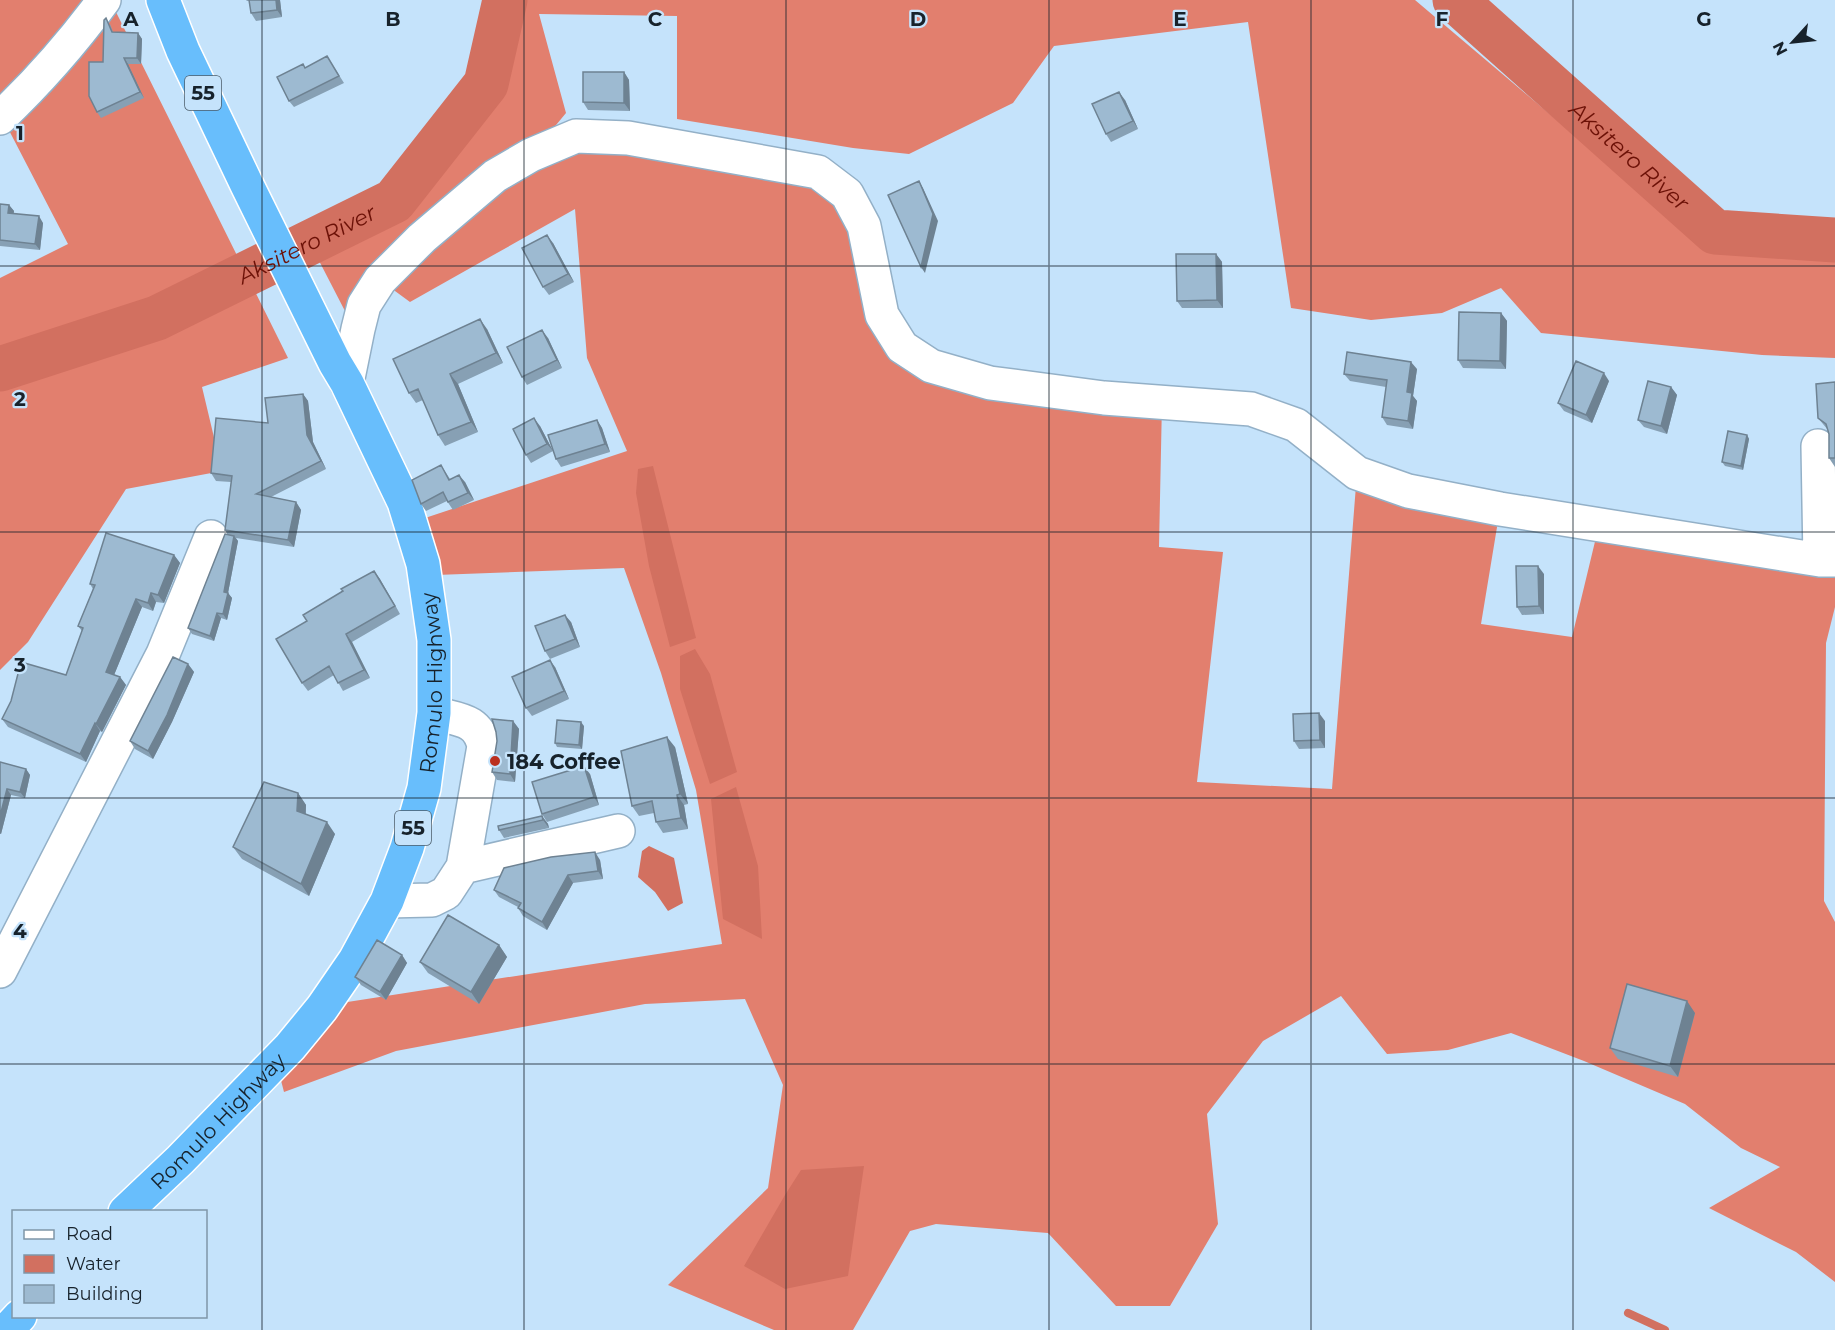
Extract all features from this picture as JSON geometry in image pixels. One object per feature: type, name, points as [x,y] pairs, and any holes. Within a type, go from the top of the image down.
[{"type":"highway","name":"Romulo Highway","points":[[127,1210],[180,1160],[290,1047],[322,1008],[355,960],[387,901],[407,848],[424,788],[434,713],[434,640],[423,564],[404,502],[247,185],[183,51],[163,0]]},
{"type":"highway","points":[[7,1330],[19,1318]]},
{"type":"street","points":[[0,118],[86,25],[104,0]]},
{"type":"street","points":[[341,373],[358,329],[364,305],[380,280],[422,238],[495,176],[531,155],[576,136],[628,138],[818,172],[847,194],[864,226],[882,315],[902,347],[931,366],[990,383],[1104,398],[1251,409],[1296,425],[1357,473],[1408,490],[1500,509],[1828,560],[1818,446]]},
{"type":"street","points":[[0,971],[163,654],[212,537]]},
{"type":"street","points":[[387,901],[432,900],[446,892],[463,867],[484,746],[481,733],[470,723],[434,713]]},
{"type":"street","points":[[463,867],[618,831]]},
{"type":"shaded area","points":[[0,0],[103,0],[116,12],[288,358],[202,387],[222,471],[126,489],[28,642],[0,670],[0,278],[68,244],[0,113]]},
{"type":"shaded area","points":[[505,0],[1415,0],[1702,243],[1835,259],[1835,358],[1762,355],[1541,333],[1501,288],[1442,313],[1371,320],[1291,308],[1248,22],[1054,46],[1013,103],[909,154],[853,148],[677,119],[677,16],[539,14],[566,113],[532,154],[576,136],[841,189],[882,315],[931,366],[1162,402],[1159,547],[1223,552],[1197,782],[1332,789],[1357,473],[1500,509],[1481,624],[1572,637],[1599,525],[1835,558],[1835,607],[1826,643],[1824,901],[1835,922],[1835,1282],[1796,1252],[1709,1208],[1780,1167],[1741,1148],[1685,1104],[1511,1033],[1448,1050],[1387,1054],[1341,996],[1263,1041],[1207,1114],[1218,1224],[1170,1306],[1116,1306],[1048,1233],[936,1224],[910,1231],[853,1330],[774,1330],[668,1285],[768,1188],[783,1085],[745,999],[645,1004],[396,1051],[284,1092],[276,1061],[341,1003],[722,944],[696,790],[661,673],[624,568],[436,575],[419,520],[627,451],[587,358],[575,209],[410,302],[380,280],[346,313],[314,251],[394,201],[485,84]]},
{"type":"water","points":[[653,466],[696,638],[670,647],[649,566],[636,493],[638,469]]},
{"type":"water","points":[[695,649],[710,674],[737,772],[710,784],[680,689],[680,656]]},
{"type":"water","points":[[736,787],[758,866],[762,939],[723,919],[711,799]]},
{"type":"water","points":[[649,846],[674,858],[683,903],[668,911],[655,892],[638,877],[642,851]]},
{"type":"water","points":[[864,1166],[848,1276],[785,1289],[744,1266],[801,1170]]},
{"type":"building","points":[[249,0],[276,0],[277,10],[251,13]]},
{"type":"building","points":[[106,18],[112,32],[138,33],[137,58],[124,58],[140,92],[97,112],[89,96],[89,62],[103,62],[104,20]]},
{"type":"building","points":[[327,56],[339,76],[289,101],[277,77],[303,64],[305,68]]},
{"type":"building","points":[[583,72],[624,72],[624,103],[583,102]]},
{"type":"building","points":[[1119,92],[1133,121],[1106,134],[1092,104]]},
{"type":"building","points":[[919,181],[933,214],[921,267],[888,195]]},
{"type":"building","points":[[0,204],[9,205],[8,213],[39,216],[35,244],[0,240]]},
{"type":"building","points":[[547,235],[568,274],[543,287],[522,248]]},
{"type":"building","points":[[1176,254],[1216,254],[1217,300],[1177,301]]},
{"type":"building","points":[[1459,312],[1501,313],[1500,361],[1458,360]]},
{"type":"building","points":[[480,319],[496,353],[450,374],[471,422],[438,435],[418,389],[409,393],[393,359]]},
{"type":"building","points":[[542,330],[557,360],[522,377],[507,347]]},
{"type":"building","points":[[1347,352],[1411,362],[1407,392],[1412,393],[1408,421],[1382,417],[1387,380],[1344,374]]},
{"type":"building","points":[[1576,361],[1604,373],[1586,415],[1558,403]]},
{"type":"building","points":[[1648,381],[1671,387],[1661,426],[1638,420]]},
{"type":"building","points":[[1835,382],[1835,458],[1829,458],[1829,434],[1826,424],[1818,418],[1816,384]]},
{"type":"building","points":[[303,394],[307,435],[321,461],[256,494],[296,502],[288,540],[225,530],[232,476],[211,473],[216,418],[268,423],[265,398]]},
{"type":"building","points":[[534,418],[547,444],[526,455],[513,429]]},
{"type":"building","points":[[597,420],[605,444],[556,459],[548,435]]},
{"type":"building","points":[[1728,431],[1747,435],[1741,466],[1722,462]]},
{"type":"building","points":[[441,465],[449,480],[459,475],[468,493],[448,502],[443,492],[421,504],[412,480]]},
{"type":"building","points":[[106,533],[174,555],[158,595],[151,593],[148,603],[136,599],[106,672],[120,677],[80,754],[2,719],[11,701],[21,662],[66,675],[83,628],[78,626],[95,585],[90,584]]},
{"type":"building","points":[[225,534],[234,536],[224,592],[228,593],[223,614],[217,613],[210,636],[188,628]]},
{"type":"building","points":[[1516,566],[1538,566],[1539,606],[1517,607]]},
{"type":"building","points":[[374,571],[395,606],[346,634],[364,670],[338,683],[329,666],[302,683],[276,639],[307,621],[303,615],[343,591],[341,589]]},
{"type":"building","points":[[565,615],[575,639],[545,651],[535,626]]},
{"type":"building","points":[[173,657],[188,664],[167,715],[148,751],[130,741]]},
{"type":"building","points":[[550,660],[564,691],[526,708],[512,677]]},
{"type":"building","points":[[1319,713],[1320,740],[1294,741],[1293,714]]},
{"type":"building","points":[[492,719],[513,721],[510,774],[492,772],[497,741]]},
{"type":"building","points":[[557,720],[581,722],[579,745],[555,743]]},
{"type":"building","points":[[667,737],[680,794],[677,795],[681,818],[656,822],[652,801],[632,806],[621,751]]},
{"type":"building","points":[[0,762],[26,769],[20,792],[7,789],[0,816]]},
{"type":"building","points":[[584,766],[594,797],[542,814],[532,782]]},
{"type":"building","points":[[264,782],[298,793],[297,811],[327,822],[301,884],[233,847]]},
{"type":"building","points":[[542,816],[543,820],[499,830],[498,826]]},
{"type":"building","points":[[595,852],[598,871],[568,875],[542,922],[518,908],[521,903],[494,890],[504,868],[551,857]]},
{"type":"building","points":[[448,915],[499,945],[471,992],[420,962]]},
{"type":"building","points":[[377,940],[402,955],[380,992],[355,977]]},
{"type":"building","points":[[1627,984],[1687,1001],[1670,1066],[1610,1048]]},
{"type":"waterway","name":"Aksitero River","points":[[0,369],[157,318],[394,201],[486,84],[505,0]]},
{"type":"waterway","name":"Aksitero River","points":[[1455,0],[1715,232],[1835,240]]},
{"type":"waterway","points":[[1628,1313],[1665,1330]]},
{"type":"place","name":"184 Coffee","points":[[495,761]]}]
